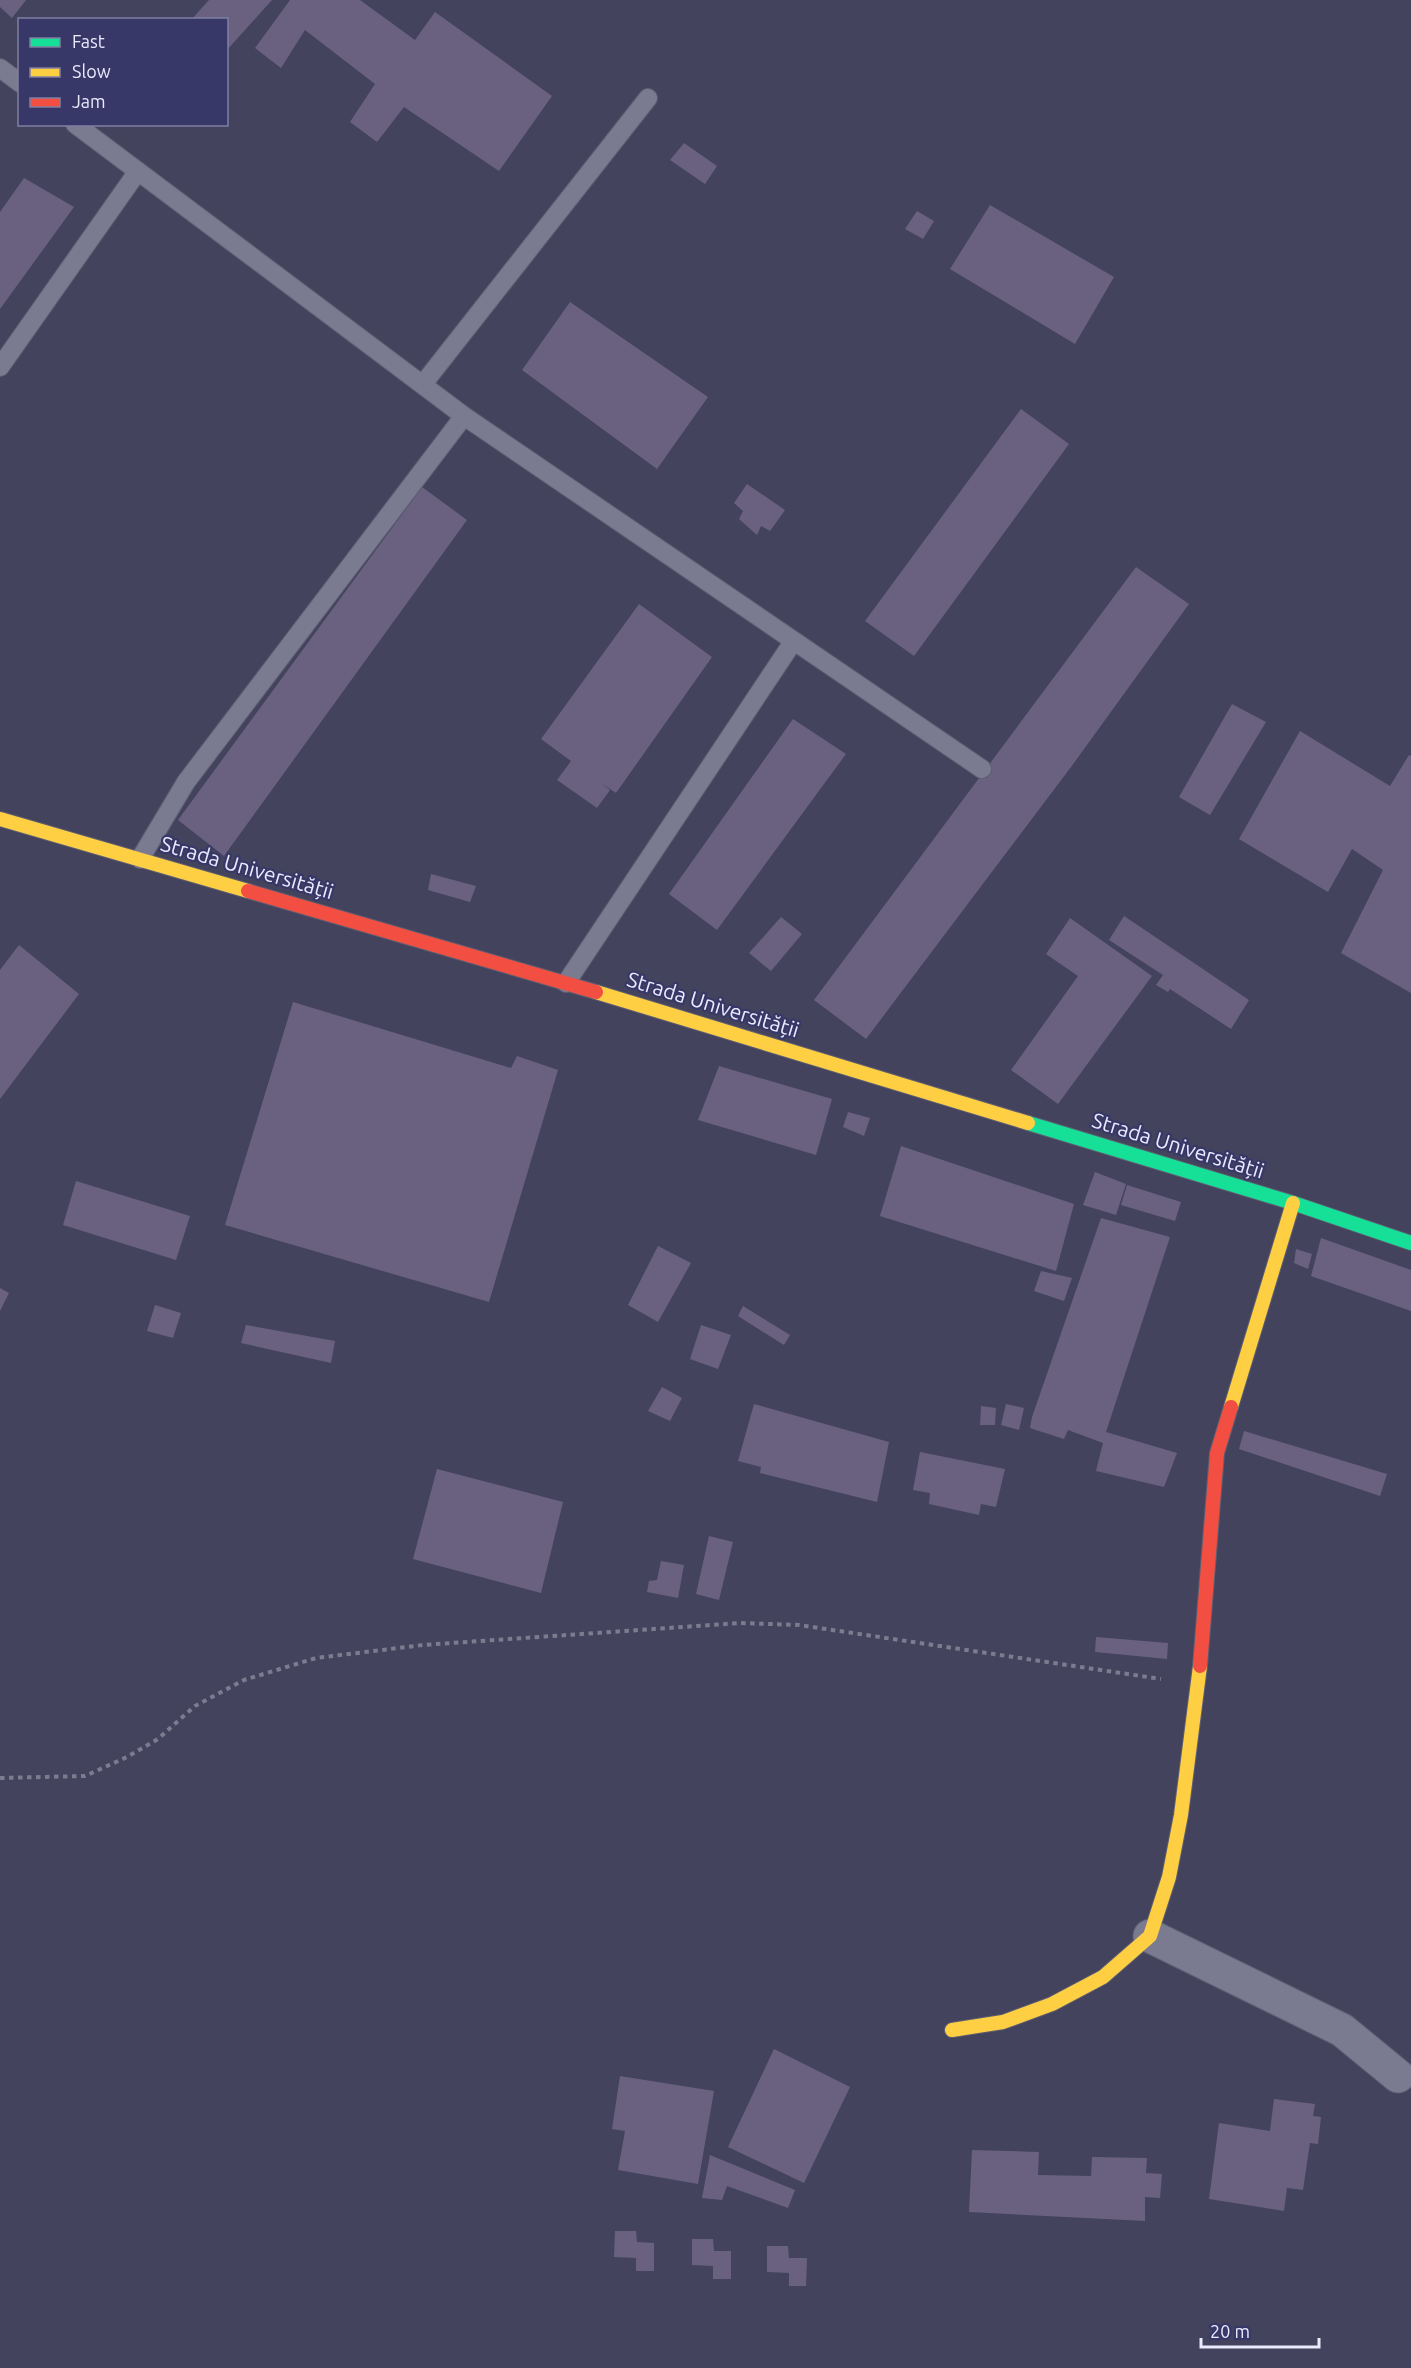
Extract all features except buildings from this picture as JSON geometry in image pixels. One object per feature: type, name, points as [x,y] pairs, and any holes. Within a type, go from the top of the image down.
[{"type":"street","name":"Strada Universității","points":[[0,819],[566,983],[1293,1203],[1411,1243]]},
{"type":"street","points":[[952,2030],[1003,2022],[1052,2004],[1103,1977],[1150,1936],[1169,1877],[1181,1815],[1198,1684],[1217,1453],[1293,1203]]},
{"type":"street","points":[[1150,1936],[1342,2030],[1398,2076]]},
{"type":"lane","points":[[0,68],[18,82]]},
{"type":"lane","points":[[423,384],[648,98]]},
{"type":"lane","points":[[78,126],[464,416],[982,769]]},
{"type":"lane","points":[[0,367],[138,171]]},
{"type":"lane","points":[[140,859],[186,782],[464,416]]},
{"type":"lane","points":[[566,983],[793,642]]},
{"type":"path","points":[[0,1778],[85,1776],[127,1757],[158,1739],[195,1706],[244,1680],[316,1658],[423,1645],[740,1623],[799,1625],[1198,1684]]},
{"type":"traffic: fast","points":[[1028,1123],[1293,1203],[1411,1243]]},
{"type":"traffic: slow","points":[[0,819],[248,891]]},
{"type":"traffic: slow","points":[[596,992],[1028,1123]]},
{"type":"traffic: slow","points":[[1231,1407],[1293,1203]]},
{"type":"traffic: slow","points":[[952,2030],[1003,2022],[1052,2004],[1103,1977],[1150,1936],[1169,1877],[1181,1815],[1200,1666]]},
{"type":"traffic: jam","points":[[248,891],[596,992]]},
{"type":"traffic: jam","points":[[1200,1666],[1217,1453],[1231,1407]]}]
